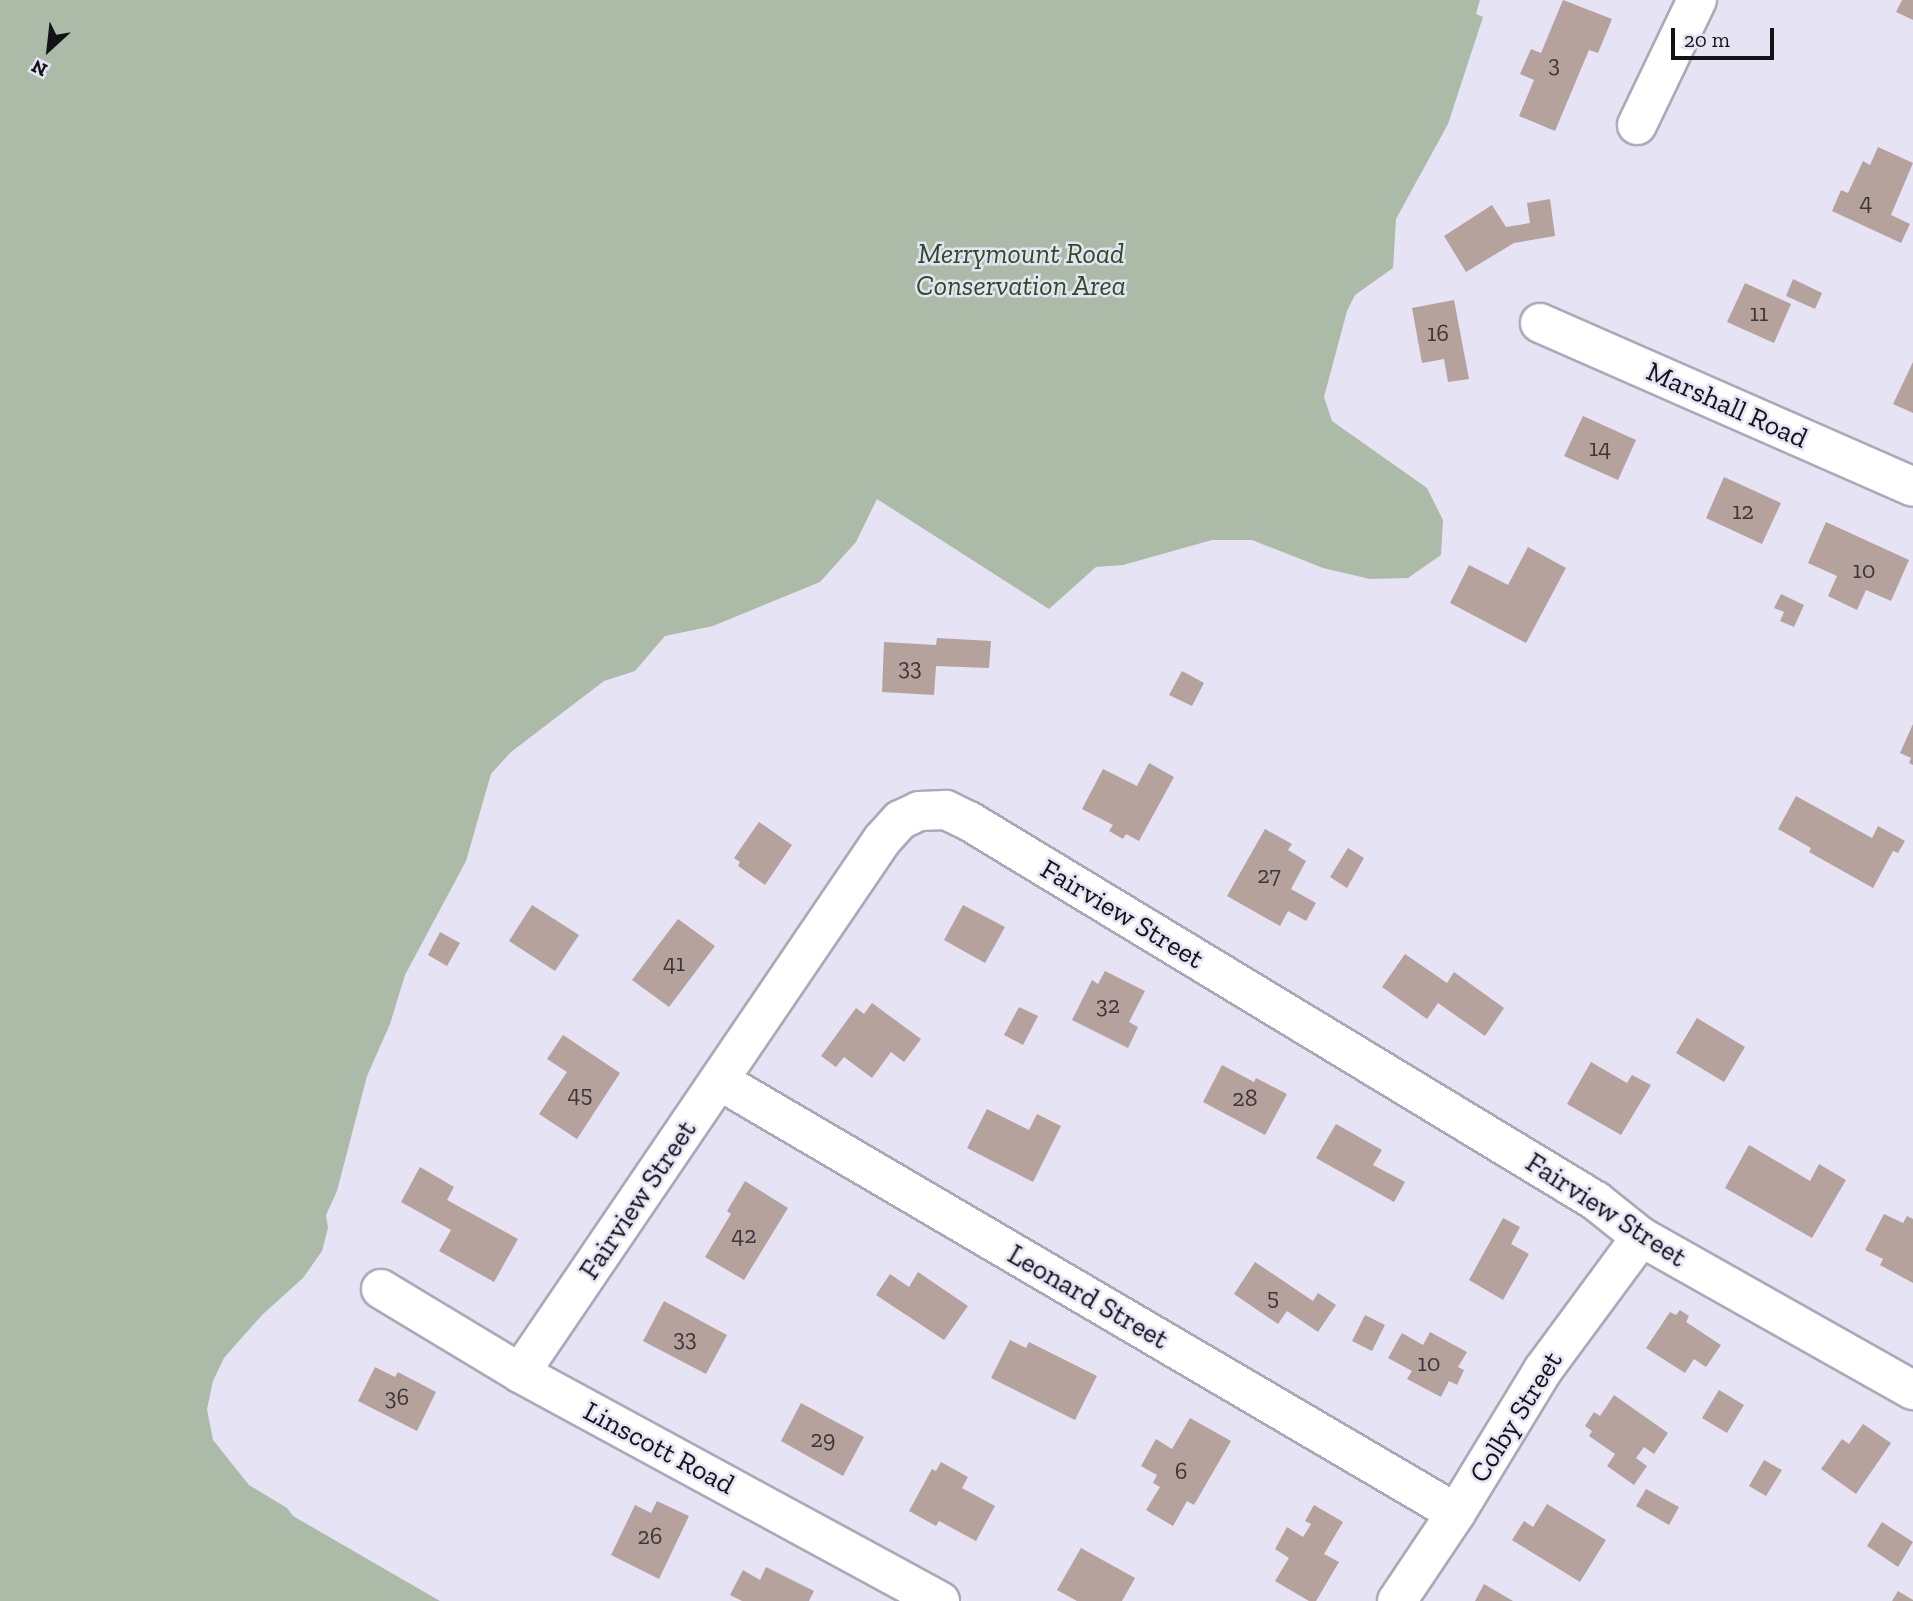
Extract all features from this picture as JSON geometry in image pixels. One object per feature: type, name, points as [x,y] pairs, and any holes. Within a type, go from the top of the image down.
[{"type":"street","points":[[1637,125],[1697,0]]},
{"type":"street","name":"Marshall Road","points":[[1540,323],[1913,487]]},
{"type":"street","name":"Fairview Street","points":[[520,1373],[882,840],[900,820],[919,811],[946,810],[969,821],[1596,1201],[1641,1237],[1913,1390]]},
{"type":"street","name":"Leonard Street","points":[[720,1082],[1456,1513]]},
{"type":"street","name":"Colby Street","points":[[1397,1601],[1456,1513],[1543,1370],[1641,1237]]},
{"type":"street","name":"Linscott Road","points":[[381,1289],[520,1373],[940,1601]]},
{"type":"green space","name":"Merrymount Road Conservation Area","points":[[0,0],[1480,0],[1476,14],[1483,17],[1448,124],[1396,219],[1393,268],[1355,295],[1347,311],[1324,397],[1332,421],[1427,488],[1443,520],[1441,555],[1408,578],[1370,579],[1323,568],[1252,540],[1212,540],[1123,565],[1096,567],[1049,609],[877,499],[856,542],[820,582],[713,626],[665,636],[635,671],[604,681],[511,752],[491,774],[466,861],[405,975],[390,1024],[367,1076],[337,1191],[326,1215],[328,1228],[322,1251],[303,1278],[262,1315],[224,1358],[213,1381],[207,1409],[213,1440],[249,1485],[287,1508],[293,1516],[440,1601],[0,1601]]},
{"type":"building","points":[[1563,0],[1612,19],[1598,53],[1589,50],[1555,131],[1519,116],[1534,80],[1520,74],[1531,49],[1541,53]]},
{"type":"building","points":[[1902,0],[1913,0],[1913,20],[1896,12]]},
{"type":"building","points":[[1878,147],[1913,163],[1891,215],[1910,224],[1901,243],[1832,211],[1841,190],[1848,193],[1863,161],[1870,165]]},
{"type":"building","points":[[1550,199],[1555,236],[1514,243],[1466,272],[1444,236],[1492,205],[1506,227],[1530,223],[1527,203]]},
{"type":"building","points":[[1793,279],[1822,293],[1815,309],[1786,296]]},
{"type":"building","points":[[1745,283],[1791,304],[1774,343],[1727,322]]},
{"type":"building","points":[[1454,300],[1469,379],[1448,382],[1444,359],[1422,363],[1412,308]]},
{"type":"building","points":[[1913,362],[1913,413],[1893,404]]},
{"type":"building","points":[[1583,416],[1636,440],[1618,480],[1564,456]]},
{"type":"building","points":[[1724,477],[1781,503],[1762,544],[1706,518]]},
{"type":"building","points":[[1826,522],[1909,560],[1891,601],[1866,590],[1857,610],[1828,596],[1837,576],[1808,563]]},
{"type":"building","points":[[1528,547],[1566,568],[1526,643],[1450,603],[1469,565],[1508,585]]},
{"type":"building","points":[[1781,594],[1804,605],[1794,627],[1780,621],[1784,612],[1774,608]]},
{"type":"building","points":[[937,638],[991,641],[989,668],[936,666],[934,695],[882,692],[884,642],[936,645]]},
{"type":"building","points":[[1182,671],[1204,683],[1192,706],[1169,695]]},
{"type":"building","points":[[1913,724],[1913,765],[1909,763],[1911,758],[1900,753]]},
{"type":"building","points":[[1149,763],[1174,777],[1139,841],[1126,834],[1123,839],[1109,831],[1113,825],[1082,809],[1103,769],[1137,786]]},
{"type":"building","points":[[1796,796],[1872,838],[1878,826],[1905,841],[1898,853],[1893,851],[1873,888],[1809,852],[1811,848],[1778,829]]},
{"type":"building","points":[[759,822],[792,845],[765,885],[738,866],[740,862],[734,858]]},
{"type":"building","points":[[1265,829],[1292,844],[1288,850],[1306,861],[1291,889],[1316,903],[1306,921],[1288,911],[1280,926],[1227,896]]},
{"type":"building","points":[[1348,848],[1364,858],[1347,888],[1330,877]]},
{"type":"building","points":[[532,905],[579,935],[555,971],[509,941]]},
{"type":"building","points":[[963,905],[1005,927],[985,963],[944,940]]},
{"type":"building","points":[[678,919],[715,946],[669,1007],[632,980]]},
{"type":"building","points":[[440,932],[460,943],[447,966],[428,955]]},
{"type":"building","points":[[1405,954],[1447,983],[1454,972],[1504,1008],[1485,1036],[1438,1003],[1427,1019],[1382,987]]},
{"type":"building","points":[[1105,971],[1145,991],[1129,1022],[1138,1027],[1128,1048],[1072,1020],[1092,980],[1098,984]]},
{"type":"building","points":[[872,1003],[921,1039],[904,1062],[891,1052],[872,1078],[844,1057],[836,1067],[821,1056],[856,1008],[864,1014]]},
{"type":"building","points":[[1019,1007],[1038,1016],[1023,1045],[1004,1035]]},
{"type":"building","points":[[1697,1018],[1745,1047],[1724,1082],[1676,1053]]},
{"type":"building","points":[[563,1035],[620,1073],[577,1139],[539,1114],[567,1072],[547,1059]]},
{"type":"building","points":[[1591,1062],[1627,1083],[1632,1075],[1651,1085],[1621,1135],[1567,1104]]},
{"type":"building","points":[[1222,1065],[1254,1082],[1256,1078],[1287,1094],[1265,1135],[1203,1102]]},
{"type":"building","points":[[987,1109],[1029,1130],[1037,1114],[1061,1126],[1033,1182],[967,1148]]},
{"type":"building","points":[[1336,1124],[1382,1150],[1373,1165],[1405,1182],[1394,1202],[1316,1158]]},
{"type":"building","points":[[1749,1145],[1810,1181],[1819,1164],[1846,1180],[1812,1238],[1725,1188]]},
{"type":"building","points":[[420,1167],[454,1187],[447,1200],[518,1239],[494,1282],[439,1251],[451,1230],[401,1202]]},
{"type":"building","points":[[745,1181],[788,1208],[744,1280],[705,1257],[731,1214],[727,1211]]},
{"type":"building","points":[[1884,1214],[1903,1223],[1907,1216],[1913,1219],[1913,1283],[1880,1265],[1883,1259],[1865,1250]]},
{"type":"building","points":[[1503,1218],[1520,1227],[1511,1244],[1529,1254],[1503,1300],[1469,1280]]},
{"type":"building","points":[[1255,1262],[1313,1301],[1318,1293],[1336,1305],[1318,1332],[1287,1311],[1278,1324],[1234,1294]]},
{"type":"building","points":[[918,1272],[968,1306],[944,1340],[876,1295],[890,1274],[909,1287]]},
{"type":"building","points":[[664,1301],[727,1335],[706,1374],[643,1341]]},
{"type":"building","points":[[1680,1310],[1689,1316],[1686,1322],[1721,1345],[1706,1367],[1694,1359],[1685,1373],[1646,1348],[1670,1312],[1676,1315]]},
{"type":"building","points":[[1365,1315],[1385,1325],[1372,1351],[1352,1341]]},
{"type":"building","points":[[1430,1332],[1467,1352],[1458,1367],[1464,1370],[1457,1385],[1449,1381],[1441,1397],[1407,1379],[1412,1371],[1388,1358],[1402,1333],[1423,1345]]},
{"type":"building","points":[[1010,1340],[1026,1348],[1029,1342],[1097,1376],[1075,1420],[991,1378]]},
{"type":"building","points":[[375,1367],[395,1377],[398,1372],[436,1392],[417,1431],[358,1401]]},
{"type":"building","points":[[1719,1390],[1744,1405],[1727,1433],[1702,1418]]},
{"type":"building","points":[[1614,1395],[1668,1433],[1654,1454],[1644,1447],[1636,1458],[1647,1466],[1634,1485],[1607,1466],[1615,1454],[1589,1436],[1592,1431],[1585,1426],[1594,1412],[1600,1416]]},
{"type":"building","points":[[801,1403],[864,1437],[843,1476],[781,1441]]},
{"type":"building","points":[[1190,1418],[1231,1441],[1194,1505],[1187,1501],[1173,1526],[1146,1510],[1160,1487],[1153,1483],[1157,1475],[1141,1466],[1156,1439],[1172,1449]]},
{"type":"building","points":[[1863,1424],[1891,1443],[1856,1494],[1821,1469],[1842,1439],[1849,1444]]},
{"type":"building","points":[[1764,1460],[1782,1470],[1766,1496],[1749,1486]]},
{"type":"building","points":[[941,1462],[968,1477],[962,1488],[995,1506],[976,1541],[939,1521],[936,1526],[909,1511],[932,1469],[936,1471]]},
{"type":"building","points":[[1646,1489],[1679,1507],[1669,1525],[1636,1506]]},
{"type":"building","points":[[657,1501],[689,1516],[659,1579],[611,1555],[635,1505],[651,1513]]},
{"type":"building","points":[[1547,1504],[1606,1540],[1580,1582],[1512,1540],[1524,1521],[1533,1527]]},
{"type":"building","points":[[1314,1505],[1343,1522],[1324,1554],[1339,1562],[1316,1601],[1309,1601],[1275,1581],[1289,1558],[1275,1549],[1287,1527],[1303,1537],[1311,1524],[1305,1521]]},
{"type":"building","points":[[1882,1522],[1913,1542],[1898,1567],[1867,1546]]},
{"type":"building","points":[[1081,1548],[1135,1578],[1122,1601],[1077,1601],[1057,1590]]},
{"type":"building","points":[[766,1567],[814,1591],[809,1601],[742,1601],[730,1595],[743,1570],[760,1580]]},
{"type":"building","points":[[1484,1584],[1513,1601],[1475,1601]]},
{"type":"building","points":[[1898,1591],[1913,1600],[1913,1601],[1892,1601]]}]
